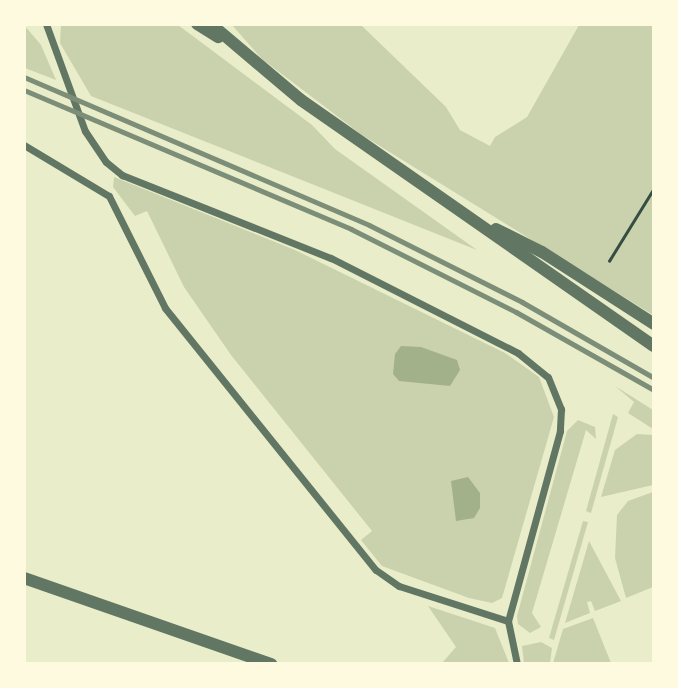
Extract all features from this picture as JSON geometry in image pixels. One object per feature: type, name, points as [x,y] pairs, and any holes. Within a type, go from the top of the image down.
[{"type":"street","points":[[46,24],[85,131],[106,162],[122,175],[331,258],[518,353],[548,377],[561,409],[560,431],[508,621],[517,663]]},
{"type":"street","points":[[197,24],[231,44],[361,144],[474,218],[533,266],[653,346]]},
{"type":"street","points":[[211,24],[231,44]]},
{"type":"street","points":[[24,145],[109,196],[124,218],[165,308],[376,570],[399,586],[508,621]]},
{"type":"street","points":[[474,218],[542,252],[653,324]]},
{"type":"street","points":[[24,578],[271,663]]},
{"type":"path","points":[[609,261],[653,188]]},
{"type":"shaded area","points":[[24,25],[41,45],[56,80],[25,68]]},
{"type":"shaded area","points":[[61,25],[178,25],[312,125],[335,149],[477,250],[91,96],[60,43]]},
{"type":"shaded area","points":[[232,25],[361,25],[446,107],[460,130],[490,146],[495,137],[527,117],[579,25],[653,25],[653,315],[362,135],[262,59]]},
{"type":"shaded area","points":[[114,177],[295,250],[505,353],[539,377],[554,417],[502,598],[492,603],[469,598],[382,566],[361,540],[372,531],[231,355],[184,287],[147,211],[135,216],[113,187]]},
{"type":"shaded area","points":[[401,346],[421,347],[457,360],[460,370],[450,386],[399,381],[393,374],[395,354]]},
{"type":"shaded area","points":[[615,386],[653,410],[653,429],[628,413],[634,402]]},
{"type":"shaded area","points":[[613,414],[618,417],[591,513],[586,511]]},
{"type":"shaded area","points":[[578,420],[595,427],[596,439],[586,430],[532,613],[541,627],[530,633],[518,624],[517,616],[567,431]]},
{"type":"shaded area","points":[[637,434],[653,435],[653,485],[601,497],[615,450]]},
{"type":"shaded area","points":[[468,477],[480,493],[480,508],[474,518],[456,521],[451,481]]},
{"type":"shaded area","points":[[653,492],[653,587],[626,598],[615,558],[617,515],[628,501]]},
{"type":"shaded area","points":[[583,521],[588,522],[554,640],[549,638]]},
{"type":"shaded area","points":[[589,541],[621,601],[595,611],[591,601],[587,602],[590,613],[565,623]]},
{"type":"shaded area","points":[[428,606],[495,628],[509,663],[442,663],[456,647]]},
{"type":"shaded area","points":[[593,618],[611,663],[553,663],[563,629]]},
{"type":"shaded area","points":[[541,642],[552,648],[550,663],[524,663],[522,646]]},
{"type":"railway","points":[[24,77],[369,225],[522,302],[654,378]]},
{"type":"railway","points":[[24,90],[351,229],[516,312],[654,390]]}]
